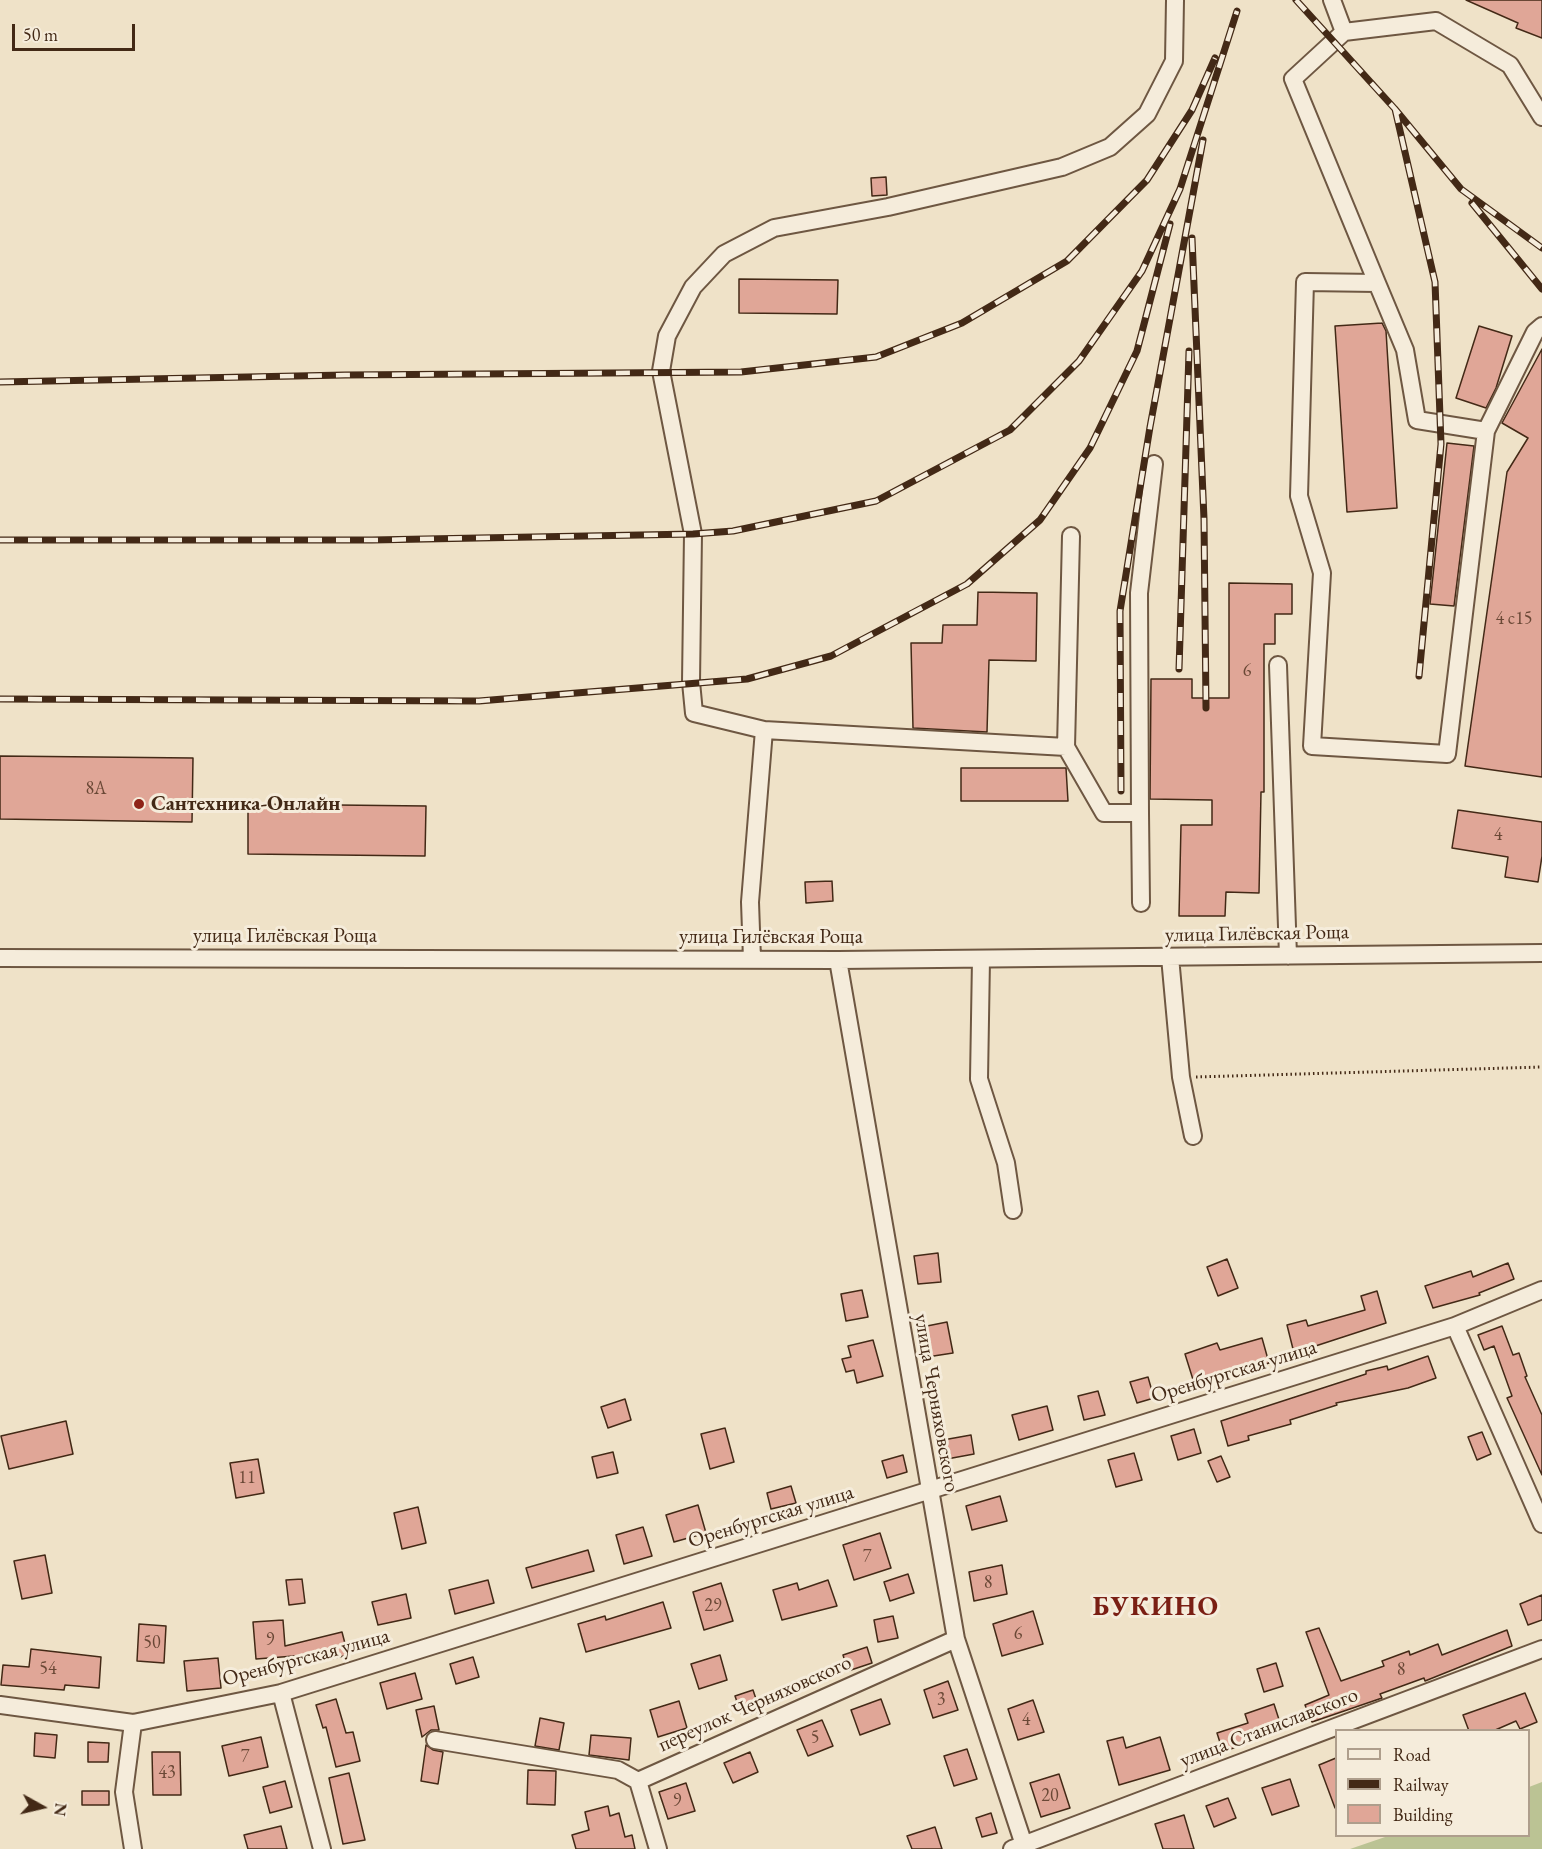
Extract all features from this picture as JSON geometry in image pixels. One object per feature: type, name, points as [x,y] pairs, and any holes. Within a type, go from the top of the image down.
[{"type":"street","points":[[1066,747],[764,730],[694,713],[692,682],[693,534],[661,371],[667,336],[693,287],[724,254],[774,228],[888,207],[1062,167],[1110,147],[1147,114],[1174,61],[1175,0]]},
{"type":"street","points":[[1332,0],[1344,32]]},
{"type":"street","points":[[1486,431],[1417,420],[1405,350],[1293,78],[1344,32],[1436,21],[1510,65],[1542,117]]},
{"type":"street","points":[[1377,283],[1305,282],[1299,496],[1322,573],[1312,746],[1447,754],[1486,431],[1535,332],[1542,326]]},
{"type":"street","points":[[1141,903],[1139,593],[1154,464]]},
{"type":"street","points":[[1071,536],[1066,747],[1104,813],[1140,813]]},
{"type":"street","points":[[1278,665],[1288,956]]},
{"type":"street","points":[[752,959],[750,902],[764,730]]},
{"type":"street","name":"улица Гилёвская Роща","points":[[0,958],[838,960],[1542,953]]},
{"type":"street","points":[[1170,957],[1181,1077],[1193,1136]]},
{"type":"street","points":[[981,959],[979,1079],[1006,1163],[1013,1210]]},
{"type":"street","name":"улица Черняховского","points":[[838,960],[928,1492],[956,1639],[1018,1847]]},
{"type":"street","name":"Оренбургская улица","points":[[0,1705],[133,1723],[281,1693],[1455,1326],[1542,1290]]},
{"type":"street","points":[[1455,1326],[1542,1524]]},
{"type":"street","name":"переулок Черняховского","points":[[638,1781],[956,1639]]},
{"type":"street","name":"улица Станиславского","points":[[1018,1847],[1542,1649]]},
{"type":"street","points":[[281,1693],[322,1849]]},
{"type":"street","points":[[133,1723],[124,1792],[133,1849]]},
{"type":"street","points":[[435,1740],[618,1770],[638,1781],[658,1849]]},
{"type":"path","points":[[1181,1077],[1542,1067]]},
{"type":"green space","points":[[1542,1782],[1542,1849],[1350,1849],[1385,1837],[1530,1837],[1530,1787]]},
{"type":"building","points":[[1466,0],[1542,0],[1542,38],[1516,28],[1518,23]]},
{"type":"building","points":[[886,177],[887,195],[872,196],[871,178]]},
{"type":"building","points":[[739,279],[838,280],[837,314],[739,313]]},
{"type":"building","points":[[1382,323],[1386,331],[1397,508],[1347,512],[1335,326]]},
{"type":"building","points":[[1479,326],[1512,336],[1496,388],[1486,408],[1456,398]]},
{"type":"building","points":[[1542,349],[1542,777],[1465,766],[1507,472],[1528,438],[1502,423]]},
{"type":"building","points":[[1447,443],[1474,446],[1454,606],[1430,604]]},
{"type":"building","points":[[1229,583],[1292,584],[1292,614],[1275,614],[1275,644],[1264,644],[1264,792],[1261,792],[1259,893],[1226,892],[1225,916],[1179,916],[1181,825],[1212,825],[1212,800],[1150,799],[1151,679],[1192,679],[1192,698],[1229,698]]},
{"type":"building","points":[[978,592],[1037,593],[1036,661],[989,660],[987,732],[913,728],[911,643],[942,643],[943,625],[977,625]]},
{"type":"building","points":[[0,756],[193,758],[192,822],[0,819]]},
{"type":"building","points":[[961,768],[1066,768],[1068,801],[961,801]]},
{"type":"building","points":[[248,804],[426,806],[425,856],[248,854]]},
{"type":"building","points":[[1458,810],[1542,822],[1542,856],[1538,882],[1505,877],[1508,857],[1452,848]]},
{"type":"building","points":[[832,881],[833,901],[806,903],[805,882]]},
{"type":"building","points":[[938,1253],[941,1282],[918,1284],[914,1256]]},
{"type":"building","points":[[1227,1259],[1238,1288],[1218,1296],[1207,1267]]},
{"type":"building","points":[[1508,1263],[1514,1279],[1479,1293],[1480,1295],[1433,1308],[1425,1286],[1471,1271],[1473,1277]]},
{"type":"building","points":[[862,1290],[868,1317],[846,1321],[841,1294]]},
{"type":"building","points":[[1377,1291],[1386,1323],[1294,1353],[1287,1325],[1306,1320],[1308,1326],[1365,1310],[1361,1296]]},
{"type":"building","points":[[947,1322],[953,1353],[927,1357],[922,1327]]},
{"type":"building","points":[[1502,1326],[1513,1355],[1519,1353],[1527,1376],[1525,1377],[1542,1415],[1542,1475],[1507,1398],[1512,1396],[1494,1346],[1484,1350],[1478,1335]]},
{"type":"building","points":[[1262,1338],[1269,1363],[1195,1386],[1185,1354],[1217,1343],[1220,1350]]},
{"type":"building","points":[[873,1340],[883,1376],[857,1383],[854,1370],[846,1372],[842,1359],[851,1357],[848,1346]]},
{"type":"building","points":[[1428,1356],[1436,1378],[1408,1388],[1336,1403],[1337,1405],[1290,1420],[1291,1424],[1248,1436],[1249,1440],[1228,1446],[1221,1421],[1366,1374],[1366,1371],[1387,1366],[1388,1370]]},
{"type":"building","points":[[1148,1377],[1154,1398],[1137,1403],[1130,1382]]},
{"type":"building","points":[[1098,1391],[1105,1415],[1084,1420],[1078,1396]]},
{"type":"building","points":[[625,1399],[631,1420],[608,1428],[601,1407]]},
{"type":"building","points":[[1047,1406],[1053,1430],[1019,1440],[1012,1415]]},
{"type":"building","points":[[66,1421],[73,1454],[9,1469],[1,1436]]},
{"type":"building","points":[[725,1428],[734,1462],[710,1469],[701,1434]]},
{"type":"building","points":[[1194,1429],[1201,1453],[1178,1460],[1171,1436]]},
{"type":"building","points":[[1482,1432],[1491,1454],[1477,1460],[1468,1437]]},
{"type":"building","points":[[971,1435],[974,1454],[947,1459],[943,1440]]},
{"type":"building","points":[[613,1452],[618,1473],[597,1478],[592,1457]]},
{"type":"building","points":[[1134,1453],[1142,1480],[1116,1487],[1108,1460]]},
{"type":"building","points":[[903,1455],[907,1472],[887,1478],[882,1461]]},
{"type":"building","points":[[1221,1456],[1230,1477],[1217,1482],[1208,1461]]},
{"type":"building","points":[[258,1459],[264,1493],[236,1498],[230,1463]]},
{"type":"building","points":[[791,1486],[796,1503],[771,1509],[767,1493]]},
{"type":"building","points":[[1000,1496],[1007,1521],[972,1530],[966,1506]]},
{"type":"building","points":[[698,1505],[706,1533],[674,1542],[666,1515]]},
{"type":"building","points":[[418,1507],[426,1543],[402,1549],[394,1513]]},
{"type":"building","points":[[643,1527],[652,1556],[624,1564],[616,1535]]},
{"type":"building","points":[[880,1533],[891,1568],[854,1580],[843,1545]]},
{"type":"building","points":[[588,1550],[594,1571],[532,1588],[526,1568]]},
{"type":"building","points":[[45,1555],[52,1593],[22,1599],[14,1561]]},
{"type":"building","points":[[1002,1565],[1007,1594],[974,1601],[969,1572]]},
{"type":"building","points":[[908,1574],[914,1593],[890,1601],[884,1582]]},
{"type":"building","points":[[302,1579],[305,1603],[289,1605],[286,1580]]},
{"type":"building","points":[[488,1580],[494,1603],[455,1614],[449,1590]]},
{"type":"building","points":[[828,1580],[837,1606],[782,1620],[773,1590],[797,1583],[799,1590]]},
{"type":"building","points":[[721,1583],[733,1621],[704,1630],[693,1592]]},
{"type":"building","points":[[406,1594],[411,1618],[378,1625],[372,1602]]},
{"type":"building","points":[[1542,1595],[1542,1620],[1528,1625],[1520,1604]]},
{"type":"building","points":[[663,1602],[671,1628],[586,1652],[578,1624],[605,1616],[606,1620]]},
{"type":"building","points":[[1033,1611],[1043,1644],[1002,1656],[993,1624]]},
{"type":"building","points":[[893,1616],[898,1638],[878,1642],[874,1620]]},
{"type":"building","points":[[283,1620],[285,1646],[342,1632],[348,1655],[309,1664],[307,1655],[256,1659],[253,1622]]},
{"type":"building","points":[[139,1624],[166,1626],[164,1663],[137,1661]]},
{"type":"building","points":[[1319,1628],[1341,1681],[1384,1666],[1382,1661],[1409,1651],[1410,1655],[1438,1644],[1442,1655],[1507,1630],[1512,1646],[1425,1681],[1424,1678],[1380,1694],[1382,1698],[1312,1722],[1305,1705],[1329,1695],[1306,1632]]},
{"type":"building","points":[[867,1647],[872,1663],[848,1671],[843,1655]]},
{"type":"building","points":[[31,1649],[101,1657],[99,1688],[65,1685],[64,1690],[1,1685],[3,1665],[29,1667]]},
{"type":"building","points":[[720,1655],[727,1680],[699,1689],[691,1664]]},
{"type":"building","points":[[473,1657],[479,1677],[456,1684],[450,1664]]},
{"type":"building","points":[[218,1658],[221,1688],[187,1691],[184,1661]]},
{"type":"building","points":[[1276,1663],[1283,1686],[1264,1692],[1257,1669]]},
{"type":"building","points":[[415,1673],[422,1699],[387,1709],[380,1683]]},
{"type":"building","points":[[948,1681],[958,1710],[933,1718],[924,1690]]},
{"type":"building","points":[[753,1690],[760,1711],[742,1716],[735,1696]]},
{"type":"building","points":[[1525,1693],[1537,1722],[1520,1729],[1516,1721],[1498,1729],[1468,1729],[1463,1715]]},
{"type":"building","points":[[336,1699],[346,1733],[353,1732],[360,1761],[336,1767],[326,1727],[323,1728],[316,1705]]},
{"type":"building","points":[[881,1699],[890,1724],[860,1735],[851,1710]]},
{"type":"building","points":[[1033,1700],[1044,1732],[1018,1740],[1008,1709]]},
{"type":"building","points":[[679,1701],[687,1728],[658,1737],[650,1710]]},
{"type":"building","points":[[1274,1704],[1282,1729],[1223,1752],[1217,1733],[1248,1723],[1245,1714]]},
{"type":"building","points":[[434,1706],[439,1730],[431,1730],[422,1737],[416,1710]]},
{"type":"building","points":[[540,1718],[564,1723],[559,1750],[535,1746]]},
{"type":"building","points":[[822,1720],[833,1746],[808,1756],[797,1730]]},
{"type":"building","points":[[35,1733],[57,1735],[55,1758],[34,1756]]},
{"type":"building","points":[[591,1735],[631,1738],[629,1760],[589,1755]]},
{"type":"building","points":[[261,1737],[268,1767],[229,1776],[222,1746]]},
{"type":"building","points":[[1123,1737],[1126,1748],[1160,1737],[1170,1770],[1119,1785],[1107,1741]]},
{"type":"building","points":[[88,1742],[109,1743],[108,1762],[88,1762]]},
{"type":"building","points":[[426,1745],[433,1750],[443,1752],[438,1784],[421,1781]]},
{"type":"building","points":[[967,1749],[977,1779],[954,1786],[944,1756]]},
{"type":"building","points":[[152,1752],[180,1752],[181,1795],[153,1795]]},
{"type":"building","points":[[750,1752],[758,1772],[733,1783],[724,1763]]},
{"type":"building","points":[[1335,1758],[1335,1808],[1319,1765]]},
{"type":"building","points":[[528,1770],[556,1771],[555,1805],[527,1804]]},
{"type":"building","points":[[349,1773],[365,1840],[343,1844],[329,1778]]},
{"type":"building","points":[[1059,1774],[1070,1808],[1041,1817],[1030,1783]]},
{"type":"building","points":[[1290,1779],[1299,1806],[1272,1815],[1262,1788]]},
{"type":"building","points":[[285,1781],[292,1807],[270,1813],[263,1787]]},
{"type":"building","points":[[686,1783],[695,1811],[668,1819],[659,1792]]},
{"type":"building","points":[[82,1791],[109,1791],[109,1805],[82,1805]]},
{"type":"building","points":[[1228,1798],[1236,1818],[1214,1827],[1206,1806]]},
{"type":"building","points":[[608,1806],[610,1816],[619,1813],[625,1837],[632,1835],[635,1849],[576,1849],[572,1835],[589,1830],[585,1812]]},
{"type":"building","points":[[991,1813],[997,1833],[982,1837],[976,1818]]},
{"type":"building","points":[[1184,1815],[1194,1849],[1163,1849],[1155,1824]]},
{"type":"building","points":[[281,1826],[287,1849],[248,1849],[244,1835]]},
{"type":"building","points":[[935,1827],[942,1849],[912,1849],[907,1836]]},
{"type":"railway","points":[[1296,0],[1395,109],[1461,189],[1542,248]]},
{"type":"railway","points":[[0,540],[372,540],[693,534],[733,531],[876,501],[1010,430],[1079,361],[1142,271],[1180,189],[1237,11]]},
{"type":"railway","points":[[0,382],[345,375],[741,372],[876,357],[962,323],[1067,261],[1147,180],[1192,110],[1215,58]]},
{"type":"railway","points":[[1395,109],[1435,282],[1441,444],[1419,676]]},
{"type":"railway","points":[[1121,791],[1120,611],[1150,427],[1203,140]]},
{"type":"railway","points":[[1472,203],[1542,289]]},
{"type":"railway","points":[[0,699],[479,701],[747,679],[831,656],[967,584],[1040,520],[1090,448],[1137,351],[1170,224]]},
{"type":"railway","points":[[1192,238],[1204,519],[1206,708]]},
{"type":"railway","points":[[1179,669],[1189,351]]},
{"type":"place","name":"Сантехника-Онлайн","points":[[139,804]]},
{"type":"district","name":"БУКИНО","points":[[1156,1608]]}]
